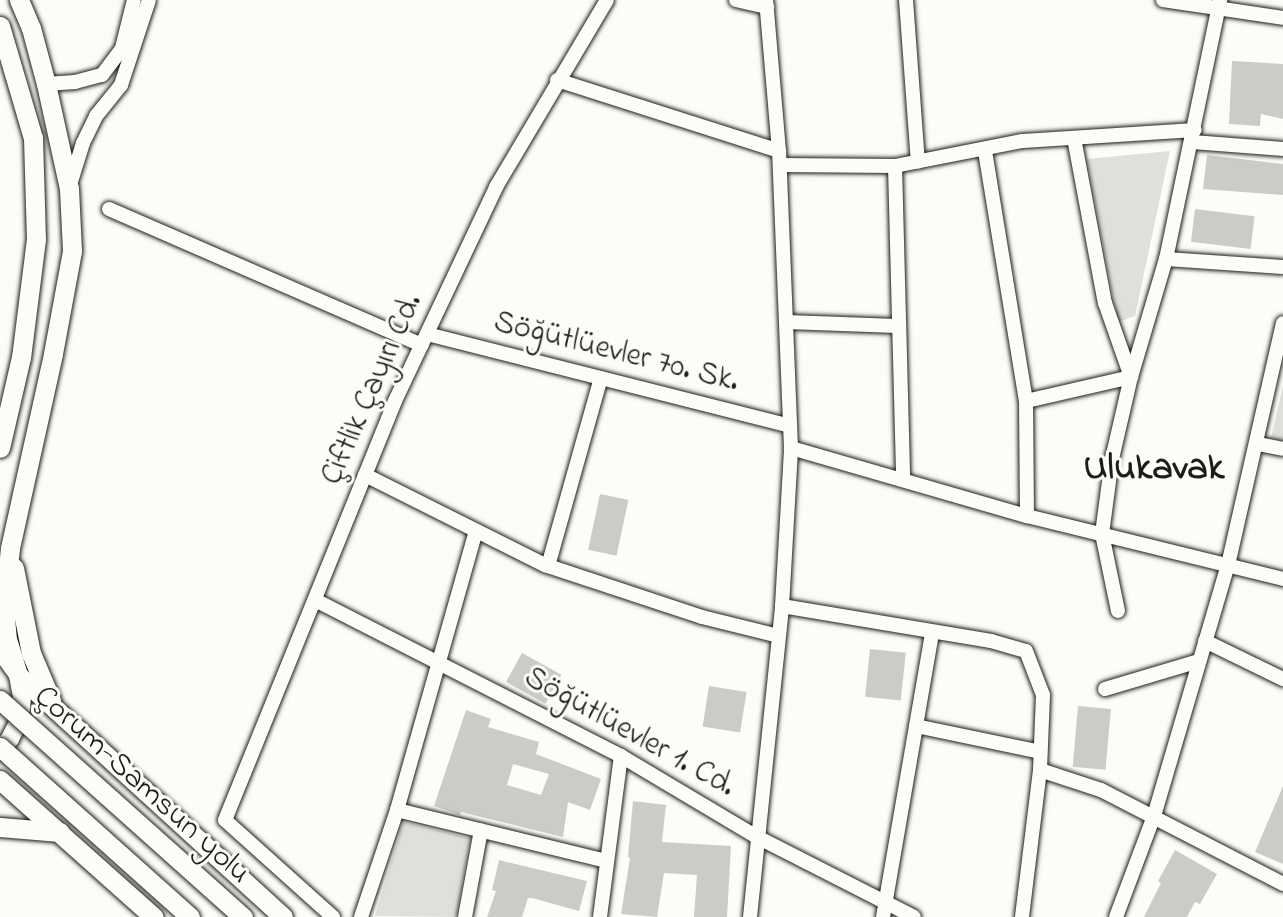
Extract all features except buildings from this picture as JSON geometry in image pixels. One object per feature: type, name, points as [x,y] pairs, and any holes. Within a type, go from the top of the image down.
[{"type":"highway","points":[[19,0],[31,28],[46,84],[69,190],[72,251],[53,354],[10,548],[4,606],[6,639],[18,675],[283,917]]},
{"type":"highway","points":[[0,26],[33,138],[36,239],[21,357],[0,448]]},
{"type":"highway","points":[[10,548],[31,653],[54,708]]},
{"type":"highway","name":"Çorum-Samsun yolu","points":[[0,700],[243,917]]},
{"type":"highway","name":"Çorum-Samsun yolu","points":[[0,748],[190,917]]},
{"type":"highway","points":[[0,780],[154,917]]},
{"type":"highway","points":[[0,827],[61,832]]},
{"type":"main road","points":[[0,650],[18,675],[22,697],[20,719],[10,739],[0,748]]},
{"type":"street","points":[[46,84],[75,82],[102,75],[122,48],[134,0]]},
{"type":"street","points":[[69,190],[83,143],[96,116],[121,85],[149,0]]},
{"type":"street","name":"Çiftlik Çayırı Cd.","points":[[333,917],[225,820],[365,475],[425,339],[496,187],[557,80],[607,0]]},
{"type":"street","points":[[736,0],[766,4],[780,158],[791,447],[782,606],[750,917]]},
{"type":"street","points":[[906,0],[918,162]]},
{"type":"street","points":[[1163,0],[1219,5],[1283,18]]},
{"type":"street","points":[[1118,611],[1102,534],[1112,459],[1131,377],[1166,259],[1194,136],[1219,5]]},
{"type":"street","points":[[557,80],[780,158],[895,166],[985,151],[1023,141],[1074,138],[1194,136],[1283,149]]},
{"type":"street","points":[[1074,138],[1105,303],[1131,377]]},
{"type":"street","points":[[985,151],[1026,401],[1027,516]]},
{"type":"street","points":[[895,166],[903,480]]},
{"type":"street","name":"Söğütlüevler 70. Sk.","points":[[109,209],[425,339],[601,378],[790,426]]},
{"type":"street","points":[[1166,259],[1283,267]]},
{"type":"street","points":[[787,322],[897,326]]},
{"type":"street","points":[[1116,917],[1154,816],[1228,565],[1258,444],[1283,323]]},
{"type":"street","points":[[1026,401],[1131,377]]},
{"type":"street","points":[[548,566],[601,378]]},
{"type":"street","points":[[1258,444],[1283,449]]},
{"type":"street","points":[[791,447],[1027,516],[1283,579]]},
{"type":"street","points":[[365,475],[548,566],[702,617],[779,636]]},
{"type":"street","points":[[361,917],[397,810],[476,531]]},
{"type":"street","name":"Söğütlüevler 1. Cd.","points":[[315,600],[621,756],[883,910],[914,917]]},
{"type":"street","points":[[782,606],[991,641],[1026,651],[1043,695],[1040,770],[1022,917]]},
{"type":"street","points":[[883,910],[932,632]]},
{"type":"street","points":[[1205,641],[1283,679]]},
{"type":"street","points":[[1105,689],[1199,661]]},
{"type":"street","points":[[916,726],[1040,752]]},
{"type":"street","points":[[600,917],[621,756]]},
{"type":"street","points":[[1040,770],[1101,790],[1283,884]]},
{"type":"street","points":[[397,810],[607,861]]},
{"type":"street","points":[[465,917],[481,830]]},
{"type":"shaded area","points":[[1170,151],[1135,316],[1118,322],[1087,159]]},
{"type":"shaded area","points":[[1283,386],[1283,441],[1271,438]]},
{"type":"shaded area","points":[[403,822],[470,838],[456,917],[375,916]]},
{"type":"district","name":"Ulukavak","points":[[1154,470]]}]
